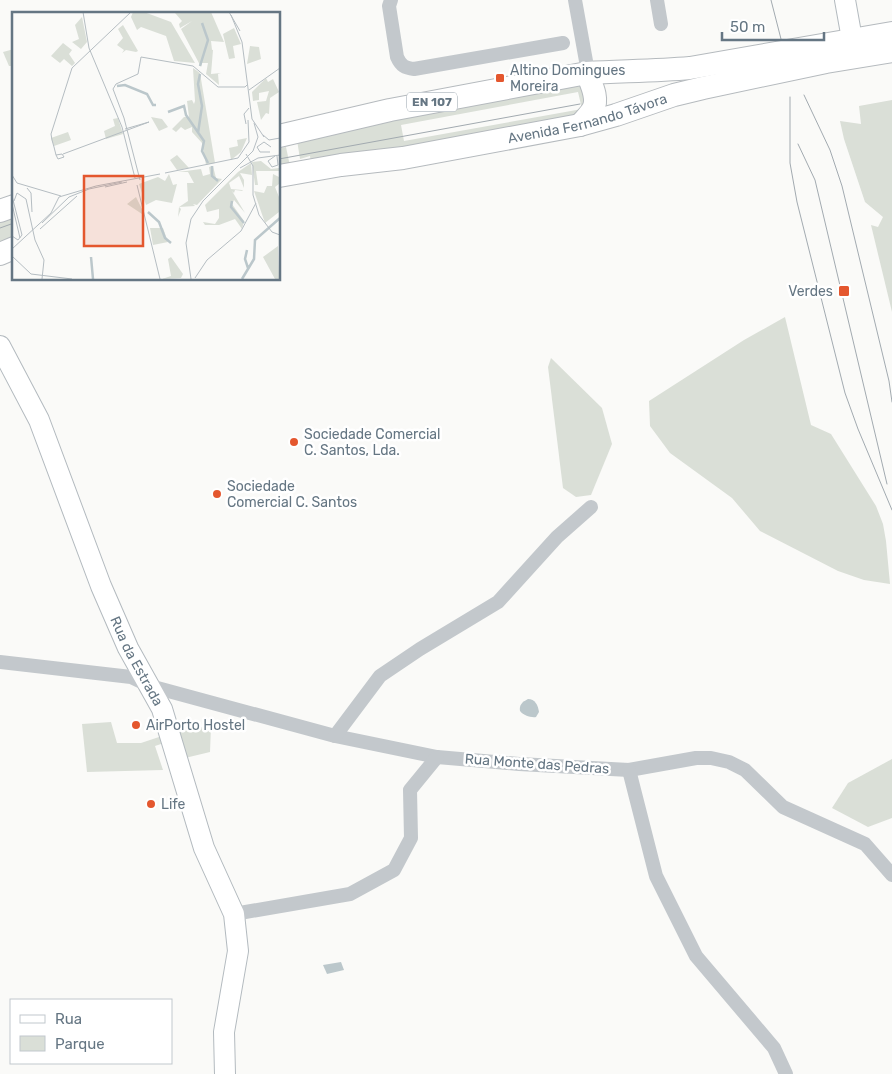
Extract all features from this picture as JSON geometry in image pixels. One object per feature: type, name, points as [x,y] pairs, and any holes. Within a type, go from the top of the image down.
[{"type":"main road","name":"Avenida Fernando Távora","points":[[280,176],[341,165],[403,158],[580,125],[674,95],[826,62],[853,48],[892,33]]},
{"type":"main road","name":"Avenida Fernando Távora","points":[[280,136],[390,110],[587,74],[690,68],[853,48],[892,51]]},
{"type":"main road","points":[[580,125],[593,111],[595,104],[587,74]]},
{"type":"main road","points":[[0,211],[12,207]]},
{"type":"main road","points":[[0,254],[12,249]]},
{"type":"street","points":[[391,0],[389,6],[398,57],[401,64],[406,68],[421,68],[563,43]]},
{"type":"street","points":[[575,0],[587,74]]},
{"type":"street","points":[[657,0],[662,24]]},
{"type":"street","points":[[845,0],[853,48]]},
{"type":"street","name":"Rua da Estrada","points":[[0,346],[38,420],[101,586],[128,648],[162,709],[204,848],[234,914],[238,951],[224,1032],[225,1074]]},
{"type":"street","points":[[336,736],[380,676],[420,649],[498,602],[557,537],[591,507]]},
{"type":"street","name":"Rua Monte das Pedras","points":[[0,662],[131,677],[150,686],[336,736],[437,757],[629,770],[696,758],[711,758],[729,762],[746,770],[784,807],[865,844],[892,875]]},
{"type":"street","points":[[234,914],[350,894],[394,870],[410,838],[410,790],[437,757]]},
{"type":"street","points":[[629,770],[656,876],[696,956],[774,1048],[786,1074]]},
{"type":"green space","points":[[12,50],[12,66],[9,66],[3,52]]},
{"type":"green space","points":[[575,85],[587,92],[582,116],[311,163],[310,156],[300,159],[297,140],[389,118]],"holes":[[[578,92],[582,109],[404,141],[401,125]]]},
{"type":"green space","points":[[892,100],[892,312],[871,225],[878,227],[883,217],[865,202],[840,121],[861,124],[859,106]]},
{"type":"green space","points":[[286,147],[290,166],[280,168],[280,148]]},
{"type":"green space","points":[[12,213],[12,240],[0,244],[0,217]]},
{"type":"green space","points":[[785,317],[811,425],[831,434],[876,506],[883,524],[890,584],[864,580],[838,571],[760,531],[732,498],[670,453],[650,426],[649,401],[744,340]]},
{"type":"green space","points":[[551,358],[602,408],[612,444],[591,495],[576,497],[563,488],[548,367]]},
{"type":"green space","points":[[111,722],[117,743],[141,743],[165,735],[167,742],[155,746],[163,770],[87,772],[82,724]]},
{"type":"green space","points":[[211,726],[210,752],[185,758],[177,730]]},
{"type":"green space","points":[[892,759],[892,818],[868,827],[832,808],[848,783]]},
{"type":"shaded area","points":[[528,699],[533,700],[537,705],[539,712],[536,717],[527,716],[520,711],[521,704]]},
{"type":"shaded area","points":[[341,962],[344,970],[327,974],[323,965]]},
{"type":"tram line","points":[[771,0],[781,39]]},
{"type":"tram line","points":[[804,95],[830,150],[842,186],[889,381],[892,402]]},
{"type":"tram line","points":[[790,97],[790,163],[797,202],[845,393],[892,510]]},
{"type":"tram line","points":[[280,159],[580,104]]},
{"type":"tram line","points":[[798,144],[815,180],[887,484]]},
{"type":"tram line","points":[[0,228],[12,224]]},
{"type":"place","name":"Altino Domingues Moreira","points":[[500,78]]},
{"type":"place","name":"Verdes","points":[[844,291]]},
{"type":"place","name":"Sociedade Comercial C. Santos, Lda.","points":[[294,442]]},
{"type":"place","name":"Sociedade Comercial C. Santos","points":[[217,494]]},
{"type":"place","name":"AirPorto Hostel","points":[[136,725]]},
{"type":"place","name":"Life","points":[[151,804]]}]
